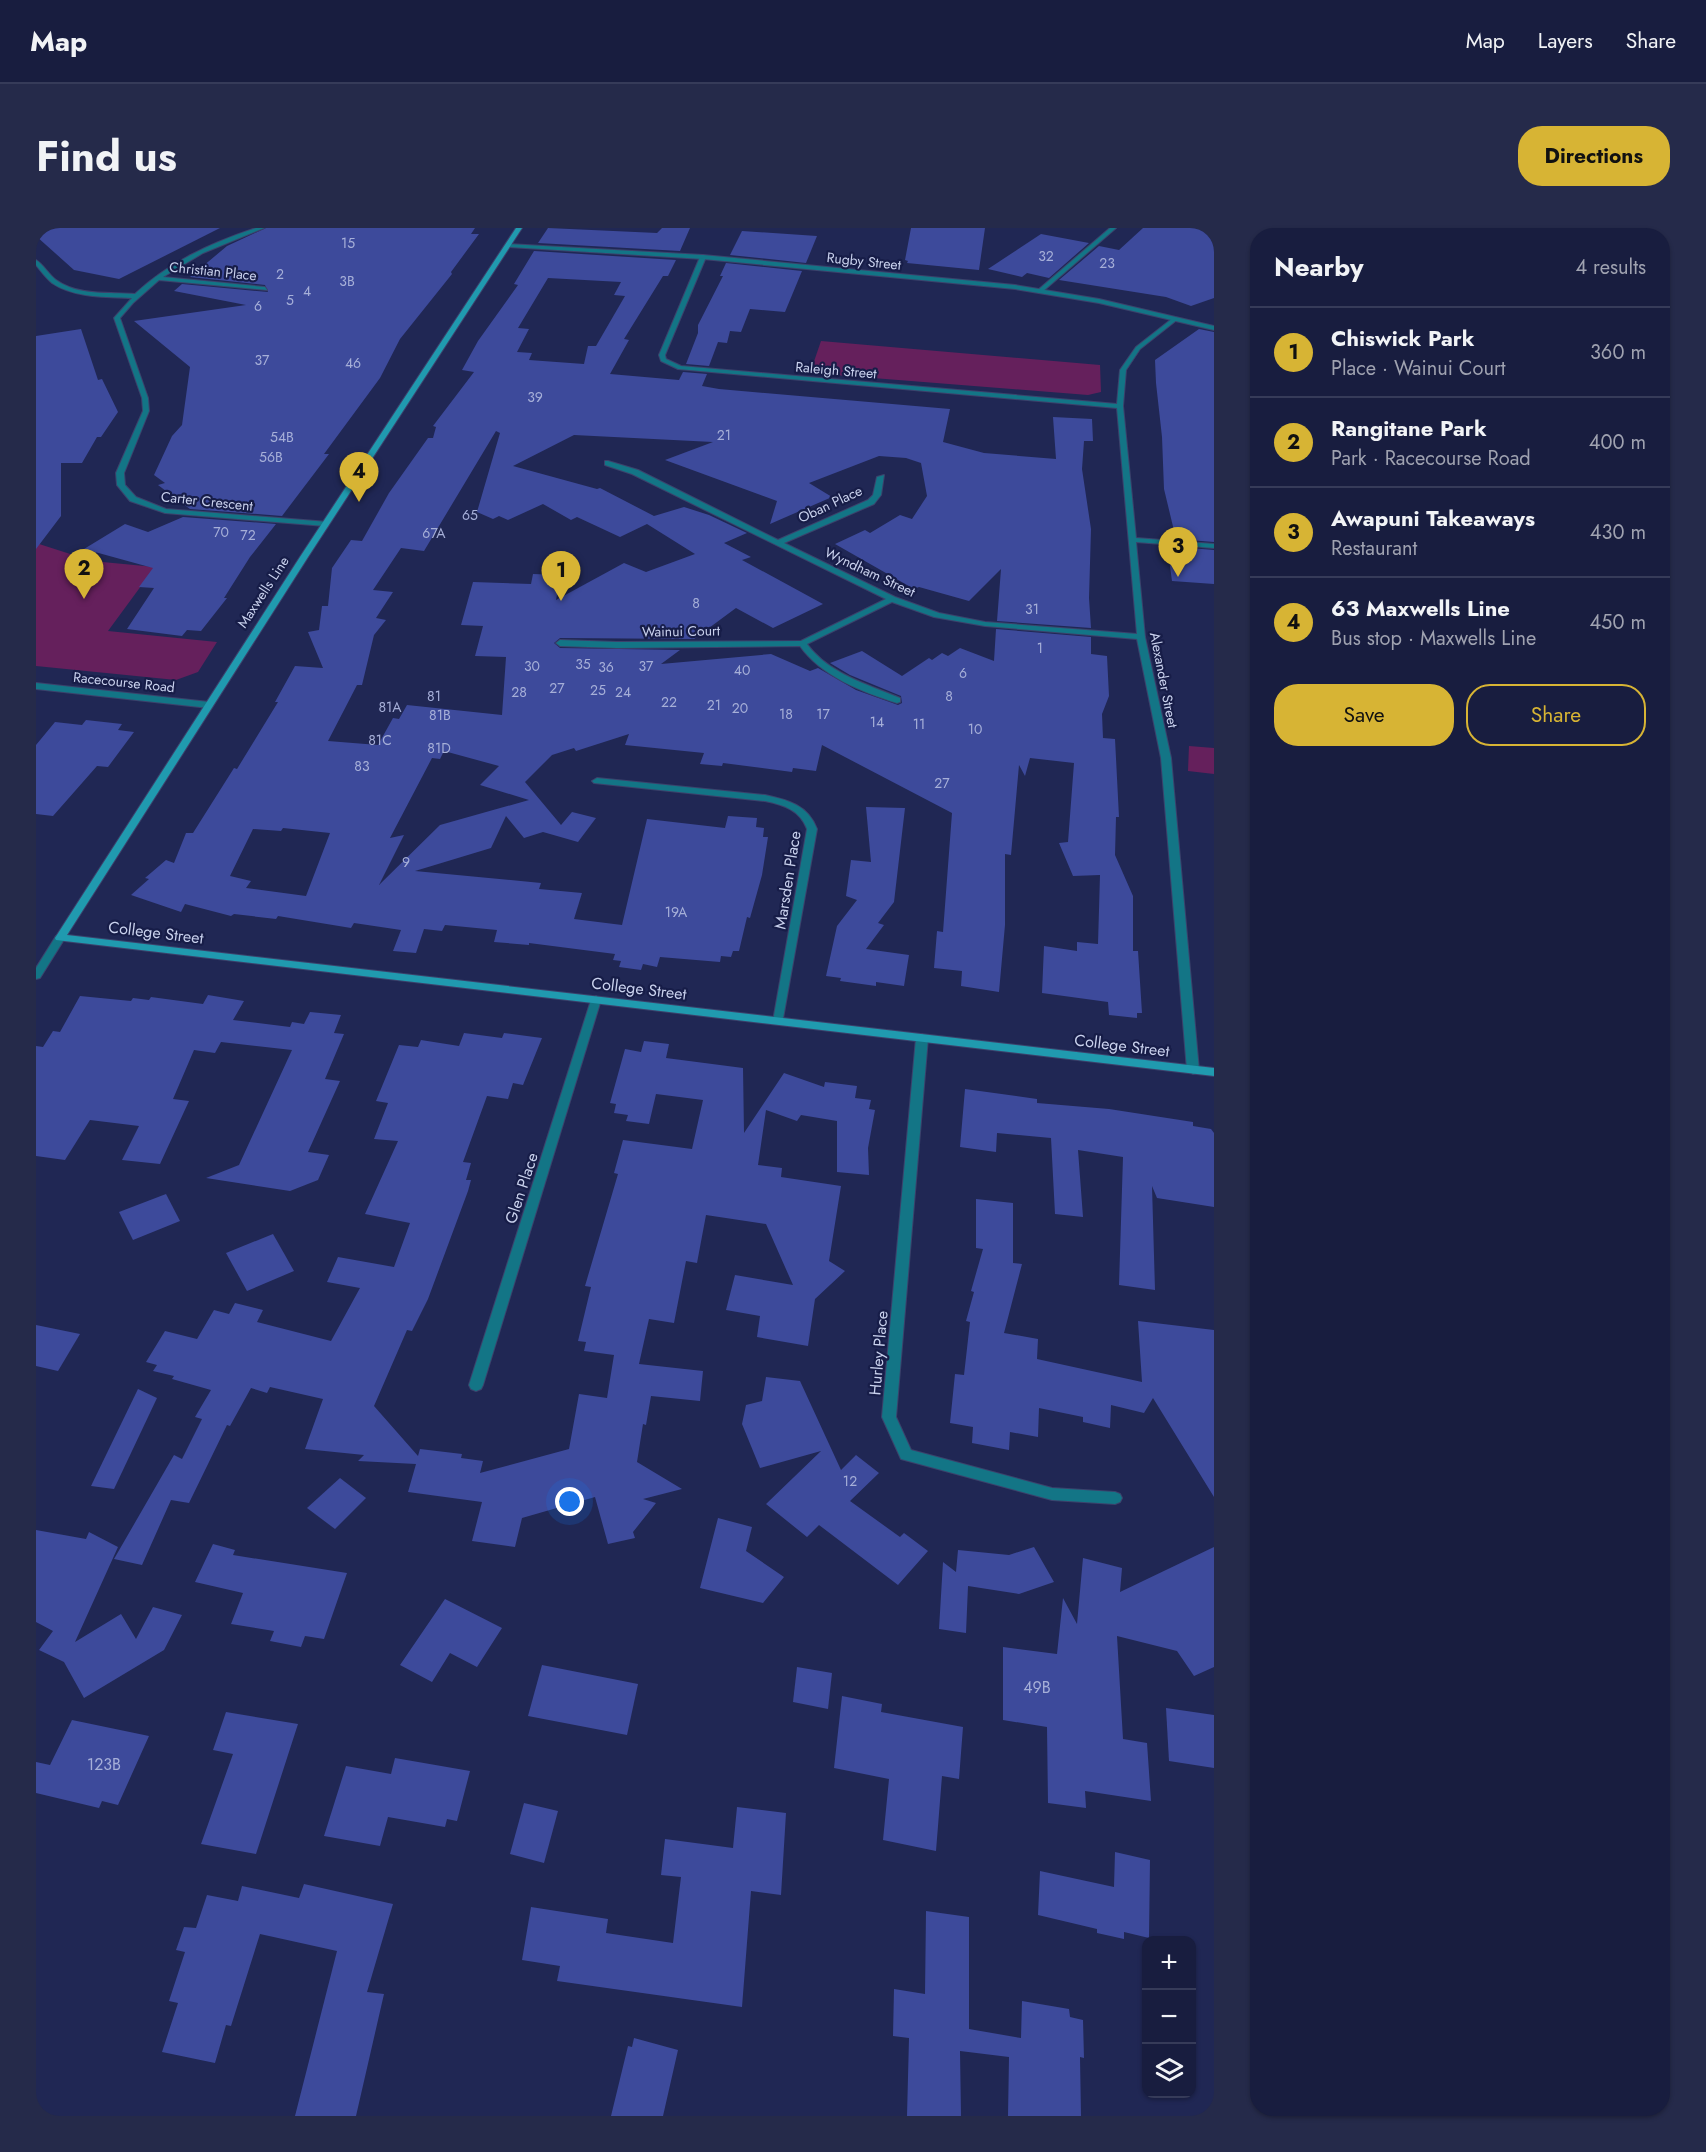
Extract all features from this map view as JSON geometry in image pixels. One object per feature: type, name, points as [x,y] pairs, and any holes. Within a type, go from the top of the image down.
[{"type":"main road","name":"Maxwells Line","points":[[60,938],[325,524],[519,228]]},
{"type":"main road","name":"College Street","points":[[60,938],[1214,1072]]},
{"type":"street","points":[[1040,291],[1113,228]]},
{"type":"street","name":"Carter Crescent","points":[[255,229],[192,256],[134,296],[117,318],[145,398],[146,411],[120,473],[121,485],[133,499],[165,511],[325,524]]},
{"type":"street","name":"Rugby Street","points":[[508,245],[703,257],[1040,291],[1214,328]]},
{"type":"street","name":"Raleigh Street","points":[[703,257],[663,355],[663,360],[680,368],[1120,406]]},
{"type":"street","points":[[36,262],[53,281],[63,286],[134,296]]},
{"type":"street","name":"Christian Place","points":[[159,278],[265,289]]},
{"type":"street","name":"Alexander Street","points":[[1175,319],[1138,348],[1123,370],[1120,406],[1134,540],[1141,637],[1166,758],[1193,1070]]},
{"type":"street","name":"Wyndham Street","points":[[608,463],[635,472],[892,599],[938,615],[985,624],[1141,637]]},
{"type":"street","name":"Oban Place","points":[[777,543],[871,502],[877,495],[881,477]]},
{"type":"street","points":[[1134,540],[1214,546]]},
{"type":"street","name":"Wainui Court","points":[[560,643],[617,645],[802,643],[892,599]]},
{"type":"street","points":[[802,643],[810,657],[842,675],[897,700]]},
{"type":"street","name":"Racecourse Road","points":[[36,686],[209,705]]},
{"type":"street","name":"Marsden Place","points":[[597,781],[765,798],[786,802],[809,819],[812,829],[778,1021]]},
{"type":"street","name":"Maxwells Line","points":[[36,976],[60,938]]},
{"type":"street","name":"Glen Place","points":[[476,1386],[596,1000]]},
{"type":"street","name":"Hurley Place","points":[[922,1038],[889,1417],[906,1455],[1052,1494],[1115,1498]]},
{"type":"shaded area","points":[[821,341],[1100,365],[1101,392],[1088,395],[810,373]]},
{"type":"shaded area","points":[[36,543],[92,561],[155,567],[108,631],[217,642],[198,672],[176,680],[36,666]]},
{"type":"shaded area","points":[[1189,746],[1214,748],[1214,774],[1188,771]]},
{"type":"building","points":[[36,228],[220,228],[119,279],[74,270],[36,236]]},
{"type":"building","points":[[266,228],[475,228],[471,234],[479,234],[451,272],[452,274],[400,339],[380,378],[324,454],[329,454],[282,516],[190,509],[158,485],[165,483],[154,475],[172,436],[182,425],[190,367],[134,321],[246,305],[174,291],[182,284],[268,292],[265,285],[190,277],[227,246]]},
{"type":"building","points":[[548,228],[657,233],[662,228],[690,228],[680,251],[538,243]]},
{"type":"building","points":[[911,228],[985,228],[979,270],[907,263],[908,261],[905,260]]},
{"type":"building","points":[[1143,228],[1205,228],[1207,234],[1214,235],[1214,298],[1191,306],[1166,297],[1059,280],[1099,246],[1119,250]]},
{"type":"building","points":[[742,231],[817,236],[806,263],[730,255]]},
{"type":"building","points":[[1041,234],[1089,243],[1049,278],[1027,273],[1022,277],[988,269]]},
{"type":"building","points":[[534,251],[676,260],[668,276],[663,276],[624,339],[629,340],[610,374],[679,380],[683,372],[707,374],[702,386],[719,389],[950,409],[943,442],[984,453],[1056,459],[1053,417],[1092,419],[1093,441],[1084,441],[1082,469],[1091,529],[1089,598],[1091,628],[997,621],[1001,569],[969,601],[919,587],[914,589],[835,544],[865,530],[870,533],[900,515],[912,519],[927,496],[921,463],[906,458],[879,456],[809,483],[832,497],[770,524],[777,501],[665,460],[713,442],[574,435],[513,466],[600,488],[654,516],[684,507],[709,515],[747,533],[724,543],[751,557],[742,560],[823,604],[773,628],[736,608],[694,639],[560,638],[554,643],[560,648],[680,650],[661,664],[771,654],[810,671],[818,668],[856,690],[898,705],[902,703],[901,696],[850,675],[830,663],[862,651],[902,676],[929,658],[932,660],[942,653],[948,656],[960,648],[994,661],[996,629],[1091,637],[1091,654],[1107,656],[1109,696],[1102,714],[1103,738],[1115,739],[1119,817],[1116,817],[1115,855],[1133,896],[1133,951],[1138,951],[1142,1013],[1137,1013],[1137,1018],[1109,1015],[1108,1002],[1042,993],[1044,946],[1077,951],[1077,942],[1098,944],[1100,875],[1073,876],[1059,843],[1068,842],[1074,763],[1030,758],[1025,776],[1019,765],[1011,855],[1005,854],[1005,925],[999,992],[961,986],[962,971],[934,968],[937,931],[943,932],[952,813],[822,745],[816,771],[793,768],[792,772],[723,763],[722,766],[700,764],[704,753],[625,745],[629,734],[576,751],[574,748],[552,755],[525,782],[561,825],[572,812],[596,818],[578,842],[543,832],[524,838],[506,816],[491,848],[415,871],[541,883],[539,889],[582,893],[574,919],[622,925],[647,819],[725,828],[728,816],[757,818],[756,827],[764,828],[763,837],[768,837],[762,875],[750,918],[747,917],[739,951],[733,951],[731,957],[721,956],[720,962],[660,957],[657,967],[643,964],[641,970],[619,967],[621,961],[613,960],[615,954],[529,943],[529,945],[494,942],[497,930],[445,925],[442,931],[424,929],[416,953],[393,951],[401,930],[354,923],[351,928],[278,916],[276,919],[234,914],[231,916],[185,904],[181,912],[131,895],[149,879],[145,878],[166,860],[174,863],[186,833],[193,833],[234,768],[237,769],[278,702],[275,702],[295,666],[323,668],[308,632],[319,630],[322,606],[328,606],[332,568],[351,540],[362,541],[389,493],[428,438],[433,438],[436,427],[433,426],[474,372],[462,370],[478,341],[518,285],[514,284]],"holes":[[[548,278],[621,282],[614,295],[625,296],[596,346],[588,346],[584,364],[529,360],[532,353],[517,352],[529,329],[518,328]],[[496,431],[500,433],[477,512],[493,519],[499,516],[508,520],[543,504],[571,520],[577,517],[620,537],[647,524],[695,554],[646,572],[624,563],[556,600],[561,575],[533,574],[531,584],[473,582],[461,625],[483,626],[475,656],[506,657],[502,715],[407,705],[399,719],[393,718],[378,745],[328,741],[357,685],[362,685],[374,635],[386,620],[376,618],[393,592],[373,590],[401,548],[424,551]],[[444,751],[499,766],[480,785],[529,800],[440,825],[379,885],[404,835],[390,838],[432,758],[440,759]],[[283,828],[330,833],[306,896],[246,888],[251,881],[230,876],[253,829],[281,831]]]},
{"type":"building","points":[[726,263],[802,271],[785,312],[750,309],[741,332],[730,331],[727,343],[718,342],[709,366],[686,364],[698,333],[698,325],[723,276],[720,276]]},
{"type":"building","points":[[81,329],[98,380],[102,379],[118,412],[101,437],[97,437],[82,463],[61,463],[61,516],[36,549],[36,336]]},
{"type":"building","points":[[1199,329],[1214,332],[1214,542],[1176,539],[1164,489],[1162,437],[1156,383],[1155,360]]},
{"type":"building","points":[[183,517],[276,524],[250,557],[224,598],[227,598],[201,631],[187,630],[182,636],[127,629],[154,588],[139,587],[153,568],[84,549],[125,524],[148,532]]},
{"type":"building","points":[[1178,547],[1214,550],[1214,584],[1172,581],[1169,559],[1180,559]]},
{"type":"building","points":[[86,720],[122,724],[118,730],[134,732],[108,767],[97,766],[53,816],[36,814],[36,745],[55,722],[82,725]]},
{"type":"building","points":[[866,807],[905,808],[894,902],[878,923],[884,925],[866,949],[909,955],[904,986],[876,982],[876,986],[840,981],[841,978],[826,976],[837,926],[857,900],[846,896],[851,860],[871,862]]},
{"type":"building","points":[[208,995],[244,1001],[233,1020],[290,1027],[292,1022],[304,1024],[310,1012],[341,1015],[334,1033],[344,1034],[325,1079],[340,1081],[308,1152],[329,1155],[318,1180],[290,1191],[206,1178],[239,1165],[292,1050],[221,1042],[215,1053],[194,1050],[173,1099],[189,1101],[160,1164],[122,1160],[139,1126],[90,1120],[65,1160],[36,1156],[36,1046],[43,1047],[53,1031],[60,1032],[80,996],[131,1001],[133,998],[149,1000],[151,997],[203,1004]]},
{"type":"building","points":[[464,1033],[502,1038],[504,1033],[542,1038],[523,1085],[513,1083],[508,1099],[487,1096],[463,1162],[471,1163],[466,1180],[471,1180],[468,1191],[428,1299],[412,1331],[407,1330],[374,1406],[418,1456],[420,1449],[462,1454],[461,1458],[483,1461],[480,1473],[569,1449],[579,1394],[607,1398],[614,1355],[584,1351],[586,1342],[578,1341],[591,1287],[585,1286],[618,1174],[614,1173],[623,1140],[692,1149],[703,1100],[656,1094],[649,1124],[626,1121],[628,1115],[614,1113],[616,1104],[610,1103],[625,1049],[641,1052],[644,1041],[669,1044],[666,1058],[743,1068],[744,1133],[784,1073],[824,1087],[825,1082],[857,1086],[855,1098],[871,1100],[869,1109],[875,1110],[868,1148],[869,1175],[837,1172],[837,1121],[801,1115],[797,1121],[766,1110],[758,1165],[782,1168],[781,1177],[841,1186],[829,1261],[845,1271],[815,1299],[808,1346],[757,1337],[760,1316],[726,1310],[735,1275],[793,1285],[766,1224],[706,1215],[697,1263],[686,1261],[674,1323],[649,1319],[639,1364],[703,1371],[700,1401],[651,1396],[646,1425],[643,1424],[637,1462],[682,1489],[643,1499],[656,1503],[633,1532],[635,1538],[608,1544],[595,1497],[522,1518],[515,1547],[472,1541],[482,1502],[408,1492],[416,1464],[358,1461],[364,1455],[305,1449],[323,1399],[270,1387],[267,1393],[251,1388],[230,1426],[227,1425],[189,1503],[171,1500],[142,1565],[114,1559],[174,1455],[182,1459],[202,1419],[195,1417],[211,1390],[153,1371],[157,1365],[146,1362],[165,1331],[197,1339],[214,1310],[229,1314],[235,1303],[263,1310],[257,1322],[331,1341],[360,1288],[327,1282],[338,1257],[394,1267],[410,1223],[365,1214],[398,1141],[374,1139],[388,1103],[376,1101],[399,1045],[418,1047],[421,1040],[459,1046]]},
{"type":"building","points":[[965,1089],[1037,1099],[1037,1103],[1109,1109],[1193,1122],[1193,1126],[1211,1129],[1214,1133],[1214,1207],[1157,1198],[1152,1186],[1155,1290],[1119,1285],[1123,1157],[1078,1150],[1083,1217],[1055,1214],[1051,1138],[997,1133],[996,1152],[960,1147]]},
{"type":"building","points":[[166,1194],[180,1221],[133,1240],[119,1212]]},
{"type":"building","points":[[976,1199],[1013,1203],[1013,1263],[1022,1264],[1004,1333],[1038,1339],[1037,1359],[1142,1382],[1138,1321],[1214,1330],[1214,1497],[1153,1398],[1144,1413],[1111,1405],[1110,1428],[1083,1422],[1083,1417],[1039,1408],[1038,1437],[1010,1432],[1009,1450],[972,1443],[973,1427],[950,1423],[955,1374],[964,1375],[970,1322],[966,1321],[974,1292],[971,1291],[983,1249],[976,1248]]},
{"type":"building","points":[[273,1234],[294,1271],[247,1291],[226,1253]]},
{"type":"building","points":[[36,1325],[80,1334],[58,1371],[36,1366]]},
{"type":"building","points":[[766,1377],[800,1381],[841,1470],[856,1455],[879,1473],[850,1501],[900,1537],[904,1533],[928,1551],[898,1585],[819,1525],[807,1537],[766,1504],[821,1451],[760,1468],[742,1424],[746,1405],[762,1401]]},
{"type":"building","points":[[138,1389],[157,1398],[114,1489],[91,1486]]},
{"type":"building","points":[[340,1478],[366,1498],[335,1529],[307,1508]]},
{"type":"building","points":[[718,1518],[752,1527],[746,1551],[784,1577],[763,1603],[700,1588]]},
{"type":"building","points":[[36,1530],[86,1539],[89,1532],[118,1547],[75,1642],[121,1614],[136,1639],[153,1607],[182,1615],[164,1650],[84,1698],[64,1662],[39,1650],[53,1631],[36,1622]]},
{"type":"building","points":[[213,1544],[235,1550],[233,1555],[347,1573],[324,1639],[305,1636],[301,1647],[270,1641],[274,1631],[231,1624],[243,1593],[195,1582]]},
{"type":"building","points":[[1034,1547],[1054,1582],[1019,1594],[968,1586],[966,1633],[939,1629],[943,1562],[956,1572],[958,1550],[1009,1555]]},
{"type":"building","points":[[1214,1547],[1214,1667],[1194,1676],[1177,1651],[1117,1636],[1123,1739],[1147,1743],[1151,1801],[1085,1791],[1086,1808],[1048,1803],[1047,1727],[1003,1720],[1003,1647],[1057,1654],[1063,1598],[1077,1624],[1083,1558],[1122,1568],[1120,1592]]},
{"type":"building","points":[[445,1599],[502,1628],[477,1667],[450,1653],[432,1682],[400,1665]]},
{"type":"building","points":[[542,1665],[638,1684],[627,1735],[528,1716]]},
{"type":"building","points":[[797,1667],[832,1673],[828,1709],[793,1702]]},
{"type":"building","points":[[842,1696],[882,1704],[881,1712],[963,1727],[959,1779],[942,1776],[936,1851],[883,1840],[889,1779],[834,1768]]},
{"type":"building","points":[[1166,1708],[1214,1715],[1214,1768],[1169,1761]]},
{"type":"building","points":[[226,1712],[298,1724],[256,1854],[201,1844],[233,1754],[213,1750]]},
{"type":"building","points":[[72,1720],[149,1736],[118,1805],[102,1801],[99,1808],[36,1793],[36,1762],[50,1765]]},
{"type":"building","points":[[395,1758],[470,1771],[457,1821],[447,1819],[445,1827],[388,1817],[380,1846],[324,1836],[346,1766],[391,1774]]},
{"type":"building","points":[[524,1803],[558,1811],[544,1863],[510,1854]]},
{"type":"building","points":[[737,1807],[786,1813],[781,1895],[751,1891],[742,2007],[557,1981],[560,1966],[522,1960],[531,1907],[608,1919],[606,1933],[673,1943],[681,1877],[661,1875],[665,1839],[733,1848]]},
{"type":"building","points":[[1115,1852],[1150,1860],[1149,1936],[1124,1932],[1124,1939],[1097,1933],[1097,1929],[1038,1915],[1040,1871],[1114,1887]]},
{"type":"building","points":[[304,1884],[393,1904],[367,1992],[384,1994],[356,2116],[295,2116],[337,1951],[260,1934],[231,2026],[226,2025],[215,2063],[162,2052],[178,2003],[169,2001],[185,1952],[176,1950],[184,1927],[196,1928],[207,1895],[238,1901],[242,1886],[299,1898]]},
{"type":"building","points":[[926,1911],[969,1917],[969,2029],[1021,2038],[1022,2001],[1069,2009],[1070,2017],[1083,2020],[1084,2058],[1080,2057],[1081,2116],[1008,2116],[1009,2057],[960,2051],[961,2116],[907,2116],[909,2038],[893,2036],[894,1989],[925,1994]]},
{"type":"building","points":[[634,2038],[678,2050],[663,2116],[611,2116],[628,2046],[632,2047]]},
{"type":"place","name":"63 Maxwells Line","points":[[359,502]]},
{"type":"place","name":"Awapuni Takeaways","points":[[1178,577]]},
{"type":"place","name":"Rangitane Park","points":[[84,599]]},
{"type":"place","name":"Chiswick Park","points":[[561,601]]}]
